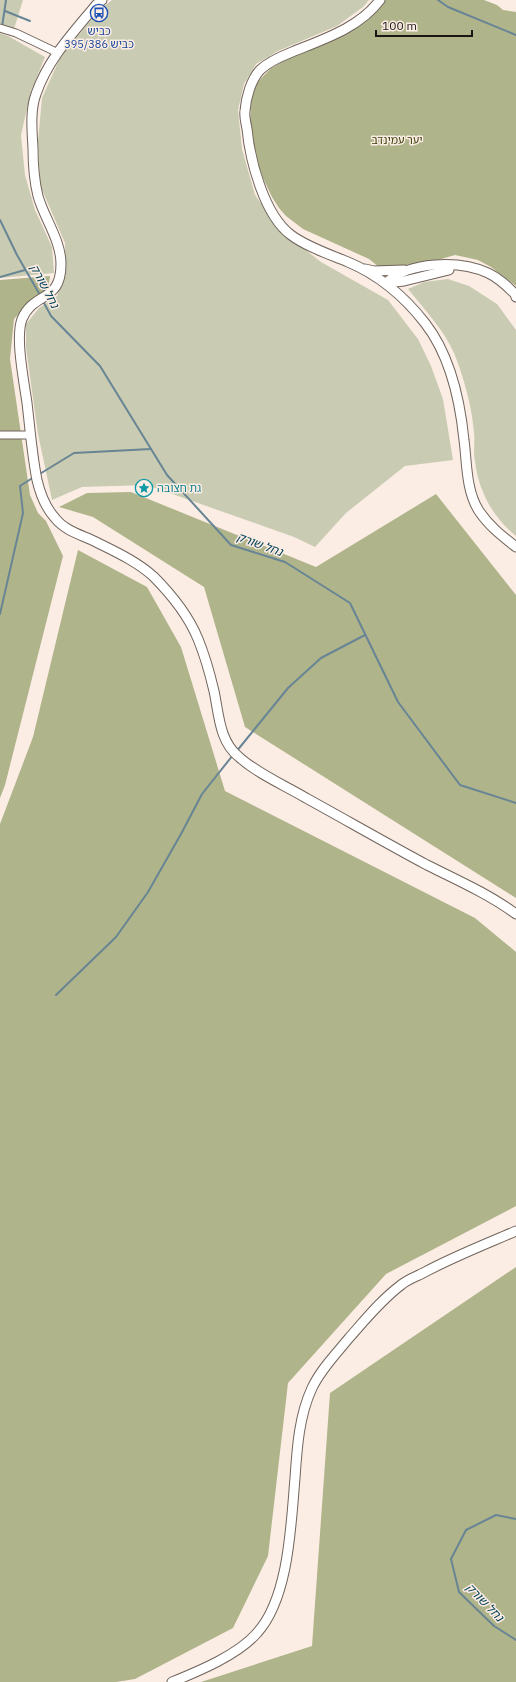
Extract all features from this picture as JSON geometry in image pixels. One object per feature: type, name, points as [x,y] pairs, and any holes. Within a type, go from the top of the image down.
[{"type":"main road","points":[[102,0],[56,52],[35,95],[33,111],[35,182],[42,209],[57,242],[61,259],[61,273],[58,283],[51,293],[34,302],[26,311],[20,329],[20,349],[31,435],[38,481],[44,501],[56,519],[70,531],[128,558],[152,576],[187,618],[197,637],[204,658],[214,692],[223,733],[228,744],[237,756],[281,784],[503,905],[516,914]]},
{"type":"main road","points":[[380,0],[368,14],[340,32],[281,57],[261,69],[250,86],[244,111],[249,148],[263,193],[279,222],[291,235],[361,268],[386,284],[400,294],[426,324],[445,359],[458,398],[471,493],[478,510],[493,529],[516,547]]},
{"type":"main road","points":[[361,268],[374,271],[412,270],[452,264],[474,268],[498,279],[515,296]]},
{"type":"main road","points":[[386,284],[392,278],[412,270]]},
{"type":"main road","points":[[386,284],[446,270],[459,270],[474,273],[493,281],[515,296]]},
{"type":"main road","points":[[172,1682],[193,1673],[241,1646],[256,1634],[265,1623],[271,1612],[279,1593],[289,1544],[297,1444],[300,1426],[306,1404],[321,1372],[371,1314],[402,1284],[444,1262],[516,1231]]},
{"type":"street","points":[[3,29],[16,33],[56,52]]},
{"type":"street","points":[[0,435],[31,435]]},
{"type":"green space","points":[[0,0],[23,0],[14,29],[0,23]]},
{"type":"green space","points":[[112,0],[369,0],[363,7],[337,26],[278,51],[256,64],[244,84],[238,110],[242,149],[255,195],[282,232],[321,262],[388,300],[418,339],[431,366],[443,399],[453,460],[405,466],[346,513],[315,547],[294,537],[147,485],[82,487],[52,500],[38,434],[26,348],[26,324],[39,308],[57,296],[65,273],[65,243],[40,185],[38,141],[42,98],[60,58],[98,11]]},
{"type":"green space","name":"יער עמינדב","points":[[383,0],[484,0],[497,5],[503,10],[516,12],[516,286],[491,267],[478,260],[455,255],[424,264],[410,264],[384,271],[369,259],[303,229],[286,216],[272,197],[261,174],[254,149],[250,123],[252,93],[256,84],[270,69],[376,9]]},
{"type":"green space","points":[[0,33],[45,57],[31,91],[21,135],[25,175],[35,210],[52,247],[54,273],[0,278]]},
{"type":"green space","points":[[50,276],[48,290],[30,301],[14,319],[10,359],[30,495],[38,513],[46,521],[63,556],[5,785],[0,798],[0,280]]},
{"type":"green space","points":[[448,279],[469,286],[497,304],[516,330],[516,536],[500,521],[488,503],[479,482],[474,458],[473,423],[464,382],[454,353],[450,344],[439,328],[408,289],[424,282]]},
{"type":"green space","points":[[131,492],[316,567],[436,494],[516,595],[516,898],[245,727],[204,587],[93,517],[59,507],[87,493]]},
{"type":"green space","points":[[78,550],[147,587],[181,647],[225,791],[475,918],[516,952],[516,1206],[386,1274],[288,1383],[268,1556],[233,1628],[135,1679],[116,1682],[0,1682],[0,824],[33,737]]},
{"type":"green space","points":[[516,1267],[516,1682],[201,1682],[312,1646],[330,1393]]},
{"type":"waterway","name":"נחל שורק","points":[[2,27],[6,0]]},
{"type":"waterway","points":[[438,0],[448,7],[516,35]]},
{"type":"waterway","points":[[5,11],[30,21]]},
{"type":"waterway","name":"נחל שורק","points":[[0,220],[17,255],[40,295]]},
{"type":"waterway","points":[[0,277],[25,270]]},
{"type":"waterway","name":"נחל שורק","points":[[43,301],[51,316],[100,366],[167,475],[231,545],[285,562],[350,603],[398,702],[460,785],[516,803]]},
{"type":"waterway","points":[[38,475],[74,453],[151,449]]},
{"type":"waterway","points":[[0,614],[23,513],[20,486],[34,477]]},
{"type":"waterway","points":[[236,752],[288,688],[321,658],[365,635]]},
{"type":"waterway","points":[[56,995],[116,937],[148,892],[202,794],[233,755]]},
{"type":"waterway","name":"נחל שורק","points":[[516,1519],[496,1515],[466,1530],[451,1559],[459,1592],[494,1626],[516,1640]]},
{"type":"place","name":"כביש 395/כביש 386","points":[[99,13]]},
{"type":"place","name":"גת חצובה","points":[[144,488]]}]
